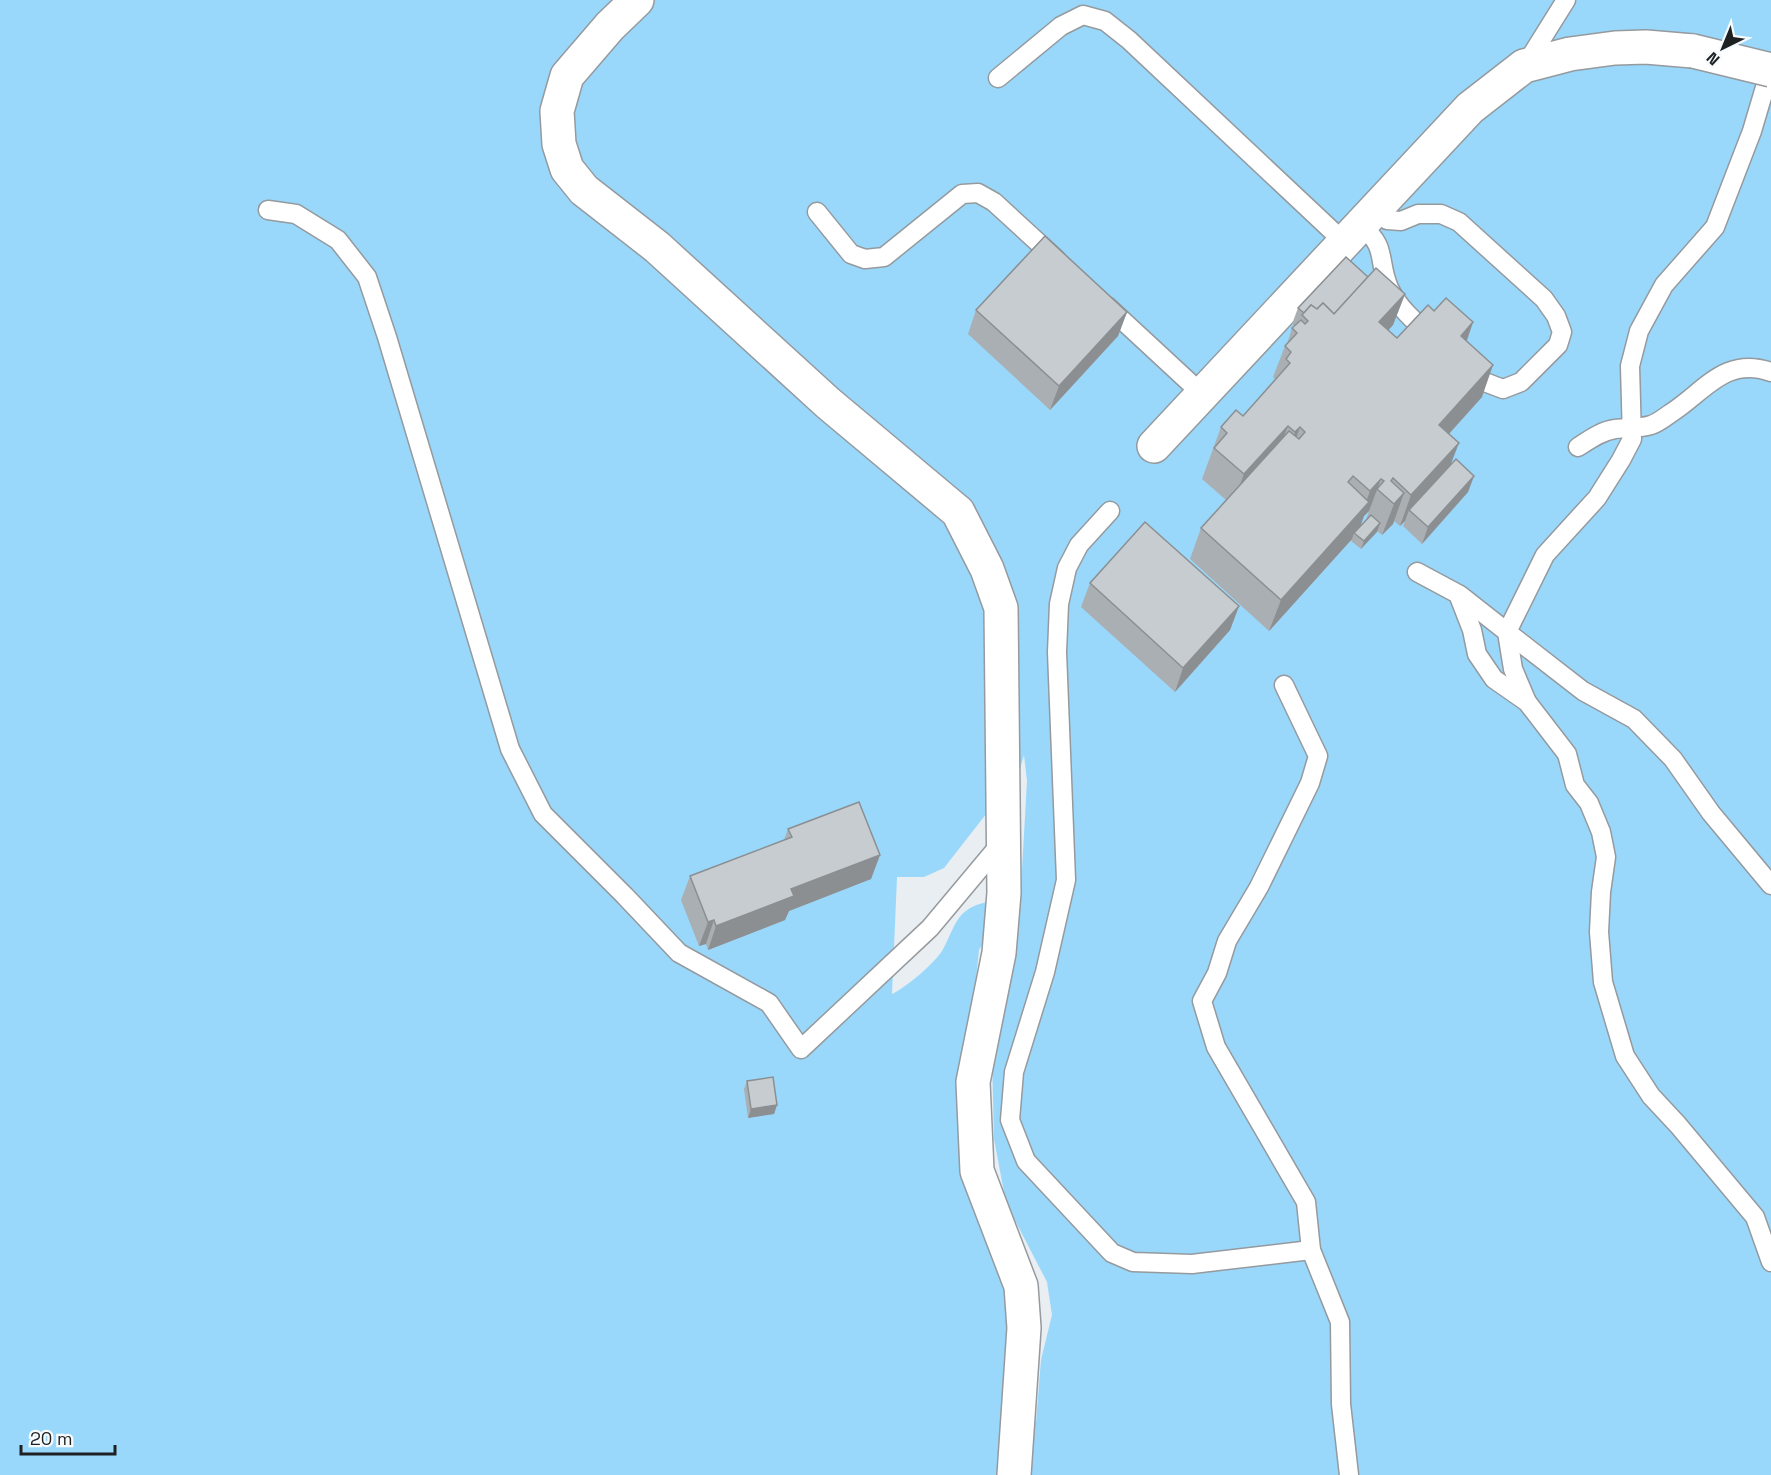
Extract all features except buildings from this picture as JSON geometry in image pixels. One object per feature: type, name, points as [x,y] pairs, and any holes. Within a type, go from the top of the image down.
[{"type":"street","points":[[637,0],[610,26],[567,76],[557,111],[558,144],[567,168],[584,190],[657,248],[828,403],[958,512],[987,569],[1001,608],[1004,893],[999,953],[974,1082],[992,1102],[977,1171],[1021,1286],[1024,1328],[1014,1475]]},
{"type":"street","points":[[1154,446],[1470,108],[1524,66],[1570,54],[1615,48],[1646,47],[1693,51],[1771,68]]},
{"type":"lane","points":[[1524,66],[1566,0]]},
{"type":"lane","points":[[998,78],[1061,26],[1083,15],[1105,21],[1374,236],[1382,253],[1382,268],[1390,289],[1403,310],[1430,335]]},
{"type":"lane","points":[[1771,68],[1752,131],[1715,227],[1664,285],[1639,331],[1630,366],[1632,439],[1597,498],[1545,555],[1507,632],[1513,669],[1527,702],[1567,754],[1575,785],[1589,803],[1601,832],[1606,857],[1599,932],[1603,982],[1625,1056],[1651,1096],[1755,1216],[1771,1262]]},
{"type":"lane","points":[[817,212],[851,254],[865,259],[884,257],[962,194],[978,193],[994,202],[1072,274]]},
{"type":"lane","points":[[268,210],[296,214],[338,240],[367,277],[510,749],[543,814],[626,896],[679,953],[769,1003],[801,1049],[930,928],[1005,838]]},
{"type":"lane","points":[[1360,225],[1387,220],[1401,221],[1418,214],[1441,214],[1459,222],[1544,299],[1556,316],[1562,332],[1558,345],[1521,382],[1503,389],[1482,381],[1456,359]]},
{"type":"lane","points":[[1098,298],[1202,394]]},
{"type":"lane","points":[[1578,447],[1614,429],[1653,425],[1690,401],[1713,379],[1736,368],[1759,368],[1771,372]]},
{"type":"lane","points":[[1110,511],[1079,545],[1067,568],[1059,604],[1057,652],[1066,880],[1045,972],[1014,1072],[992,1102],[1010,1120],[1026,1161],[1112,1252],[1133,1262],[1192,1264],[1311,1250]]},
{"type":"lane","points":[[1417,572],[1458,594],[1583,691],[1634,719],[1672,759],[1712,813],[1771,885]]},
{"type":"lane","points":[[1458,594],[1472,630],[1477,654],[1494,679],[1527,702]]},
{"type":"lane","points":[[1284,685],[1318,756],[1310,783],[1259,888],[1227,940],[1217,973],[1202,1001],[1216,1047],[1305,1202],[1311,1250],[1340,1322],[1341,1404],[1349,1475]]},
{"type":"shaded area","points":[[0,0],[1771,0],[1771,1475],[0,1475]],"holes":[[[1024,755],[1027,781],[1021,887],[1006,1007],[992,1058],[994,1139],[1006,1203],[1047,1282],[1052,1315],[1041,1360],[1036,1422],[1007,1379],[1010,1318],[1006,1274],[960,1062],[974,998],[979,950],[991,930],[987,902],[976,905],[962,914],[942,951],[933,962],[904,987],[892,994],[897,877],[924,877],[944,868],[1019,772]]]}]
